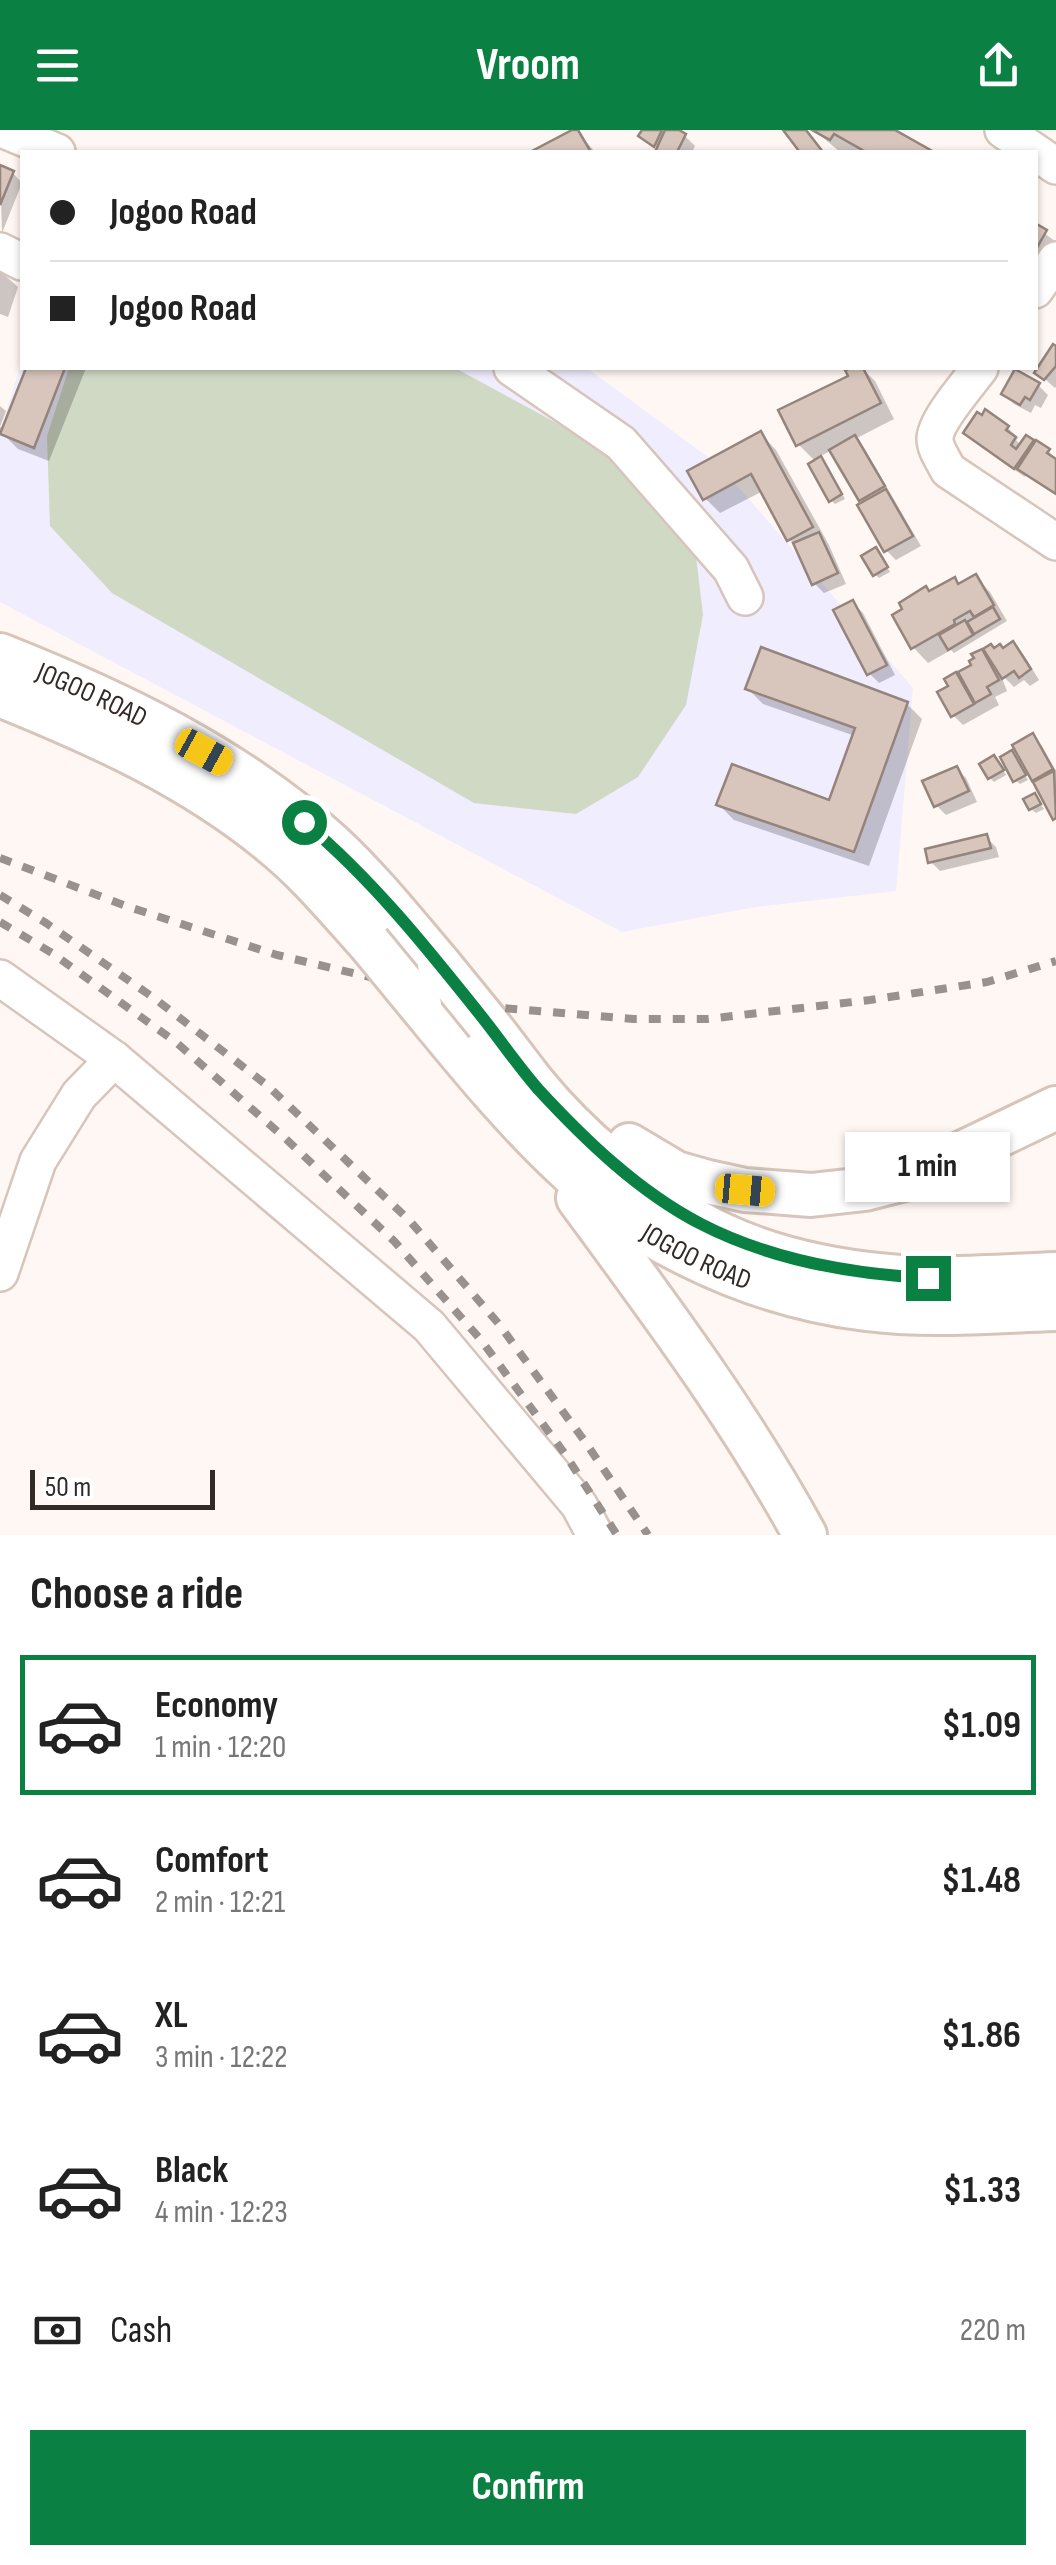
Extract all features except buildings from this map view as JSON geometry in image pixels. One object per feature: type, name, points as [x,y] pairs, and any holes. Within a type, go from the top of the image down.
[{"type":"main road","name":"JOGOO ROAD","points":[[0,656],[60,679],[152,723],[230,766],[276,798],[370,883],[536,1086],[588,1140],[650,1190],[700,1223],[749,1244],[817,1265],[888,1276],[1056,1274]]},
{"type":"main road","name":"JOGOO ROAD","points":[[0,695],[106,740],[170,774],[275,846],[370,942],[533,1138],[611,1208],[654,1235],[764,1287],[866,1309],[1056,1309]]},
{"type":"main road","points":[[536,1086],[676,1173],[745,1190],[787,1194],[865,1189],[912,1176],[1056,1108]]},
{"type":"main road","points":[[533,1138],[726,1406],[805,1535]]},
{"type":"street","points":[[4,130],[52,150]]},
{"type":"street","points":[[1003,130],[1032,150]]},
{"type":"street","points":[[1038,286],[1056,260]]},
{"type":"street","points":[[515,370],[622,444],[731,569],[745,597]]},
{"type":"street","points":[[965,373],[935,440],[948,470],[1056,542]]},
{"type":"street","points":[[0,978],[114,1059],[430,1326],[579,1505],[595,1535]]},
{"type":"street","points":[[0,1273],[38,1161],[79,1094],[114,1059]]},
{"type":"shaded area","points":[[20,367],[590,370],[720,466],[913,688],[896,891],[755,907],[622,932],[0,602],[0,432]]},
{"type":"green space","points":[[68,370],[459,370],[625,460],[693,531],[703,615],[686,705],[638,777],[576,814],[474,803],[112,593],[50,526],[47,436]]},
{"type":"railway","points":[[0,858],[126,906],[277,955],[501,1008],[633,1019],[707,1019],[987,982],[1056,961]]},
{"type":"railway","points":[[0,895],[154,998],[268,1086],[410,1221],[498,1323],[648,1535]]},
{"type":"railway","points":[[0,922],[52,953],[177,1043],[394,1241],[481,1340],[565,1454],[617,1535]]},
{"type":"route","points":[[304,822],[370,883],[536,1086],[588,1140],[650,1190],[700,1223],[787,1257],[858,1272],[928,1278]]}]
